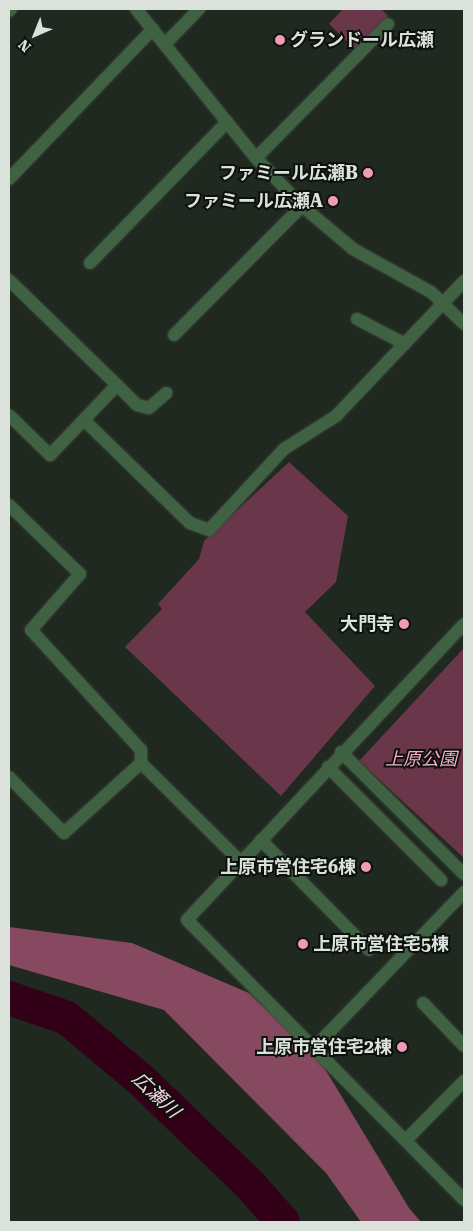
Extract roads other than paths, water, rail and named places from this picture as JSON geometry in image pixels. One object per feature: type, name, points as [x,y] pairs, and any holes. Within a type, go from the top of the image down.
[{"type":"street","points":[[136,9],[256,158],[302,206],[353,249],[431,292],[464,324]]},
{"type":"street","points":[[165,44],[199,9]]},
{"type":"street","points":[[256,158],[388,24]]},
{"type":"street","points":[[9,179],[153,29]]},
{"type":"street","points":[[90,263],[227,122]]},
{"type":"street","points":[[174,335],[302,206]]},
{"type":"street","points":[[9,280],[137,405],[149,408],[166,393]]},
{"type":"street","points":[[86,422],[190,523],[209,530],[284,449],[336,416],[464,281]]},
{"type":"street","points":[[357,319],[405,344]]},
{"type":"street","points":[[9,415],[50,455],[86,422],[118,385]]},
{"type":"street","points":[[9,505],[80,574],[31,630],[140,750],[141,763],[241,862]]},
{"type":"street","points":[[464,624],[341,752],[187,920],[315,1047],[464,1200]]},
{"type":"street","points":[[341,752],[464,874]]},
{"type":"street","points":[[9,776],[64,833],[141,763]]},
{"type":"street","points":[[328,767],[441,880]]},
{"type":"street","points":[[261,840],[369,950]]},
{"type":"street","points":[[315,1047],[464,892]]},
{"type":"street","points":[[422,1004],[464,1046]]},
{"type":"street","points":[[406,1140],[464,1081]]},
{"type":"waterway","name":"広瀬川","points":[[9,998],[67,1018],[140,1079],[251,1186],[283,1222]]},
{"type":"place","name":"グランドール広瀬","points":[[280,40]]},
{"type":"place","name":"ファミール広瀬B","points":[[368,173]]},
{"type":"place","name":"ファミール広瀬A","points":[[333,201]]},
{"type":"place","name":"大門寺","points":[[404,624]]},
{"type":"place","name":"上原市営住宅6棟","points":[[366,867]]},
{"type":"place","name":"上原市営住宅5棟","points":[[303,944]]},
{"type":"place","name":"上原市営住宅2棟","points":[[402,1047]]},
{"type":"park label","name":"上原公園","points":[[421,759]]}]
